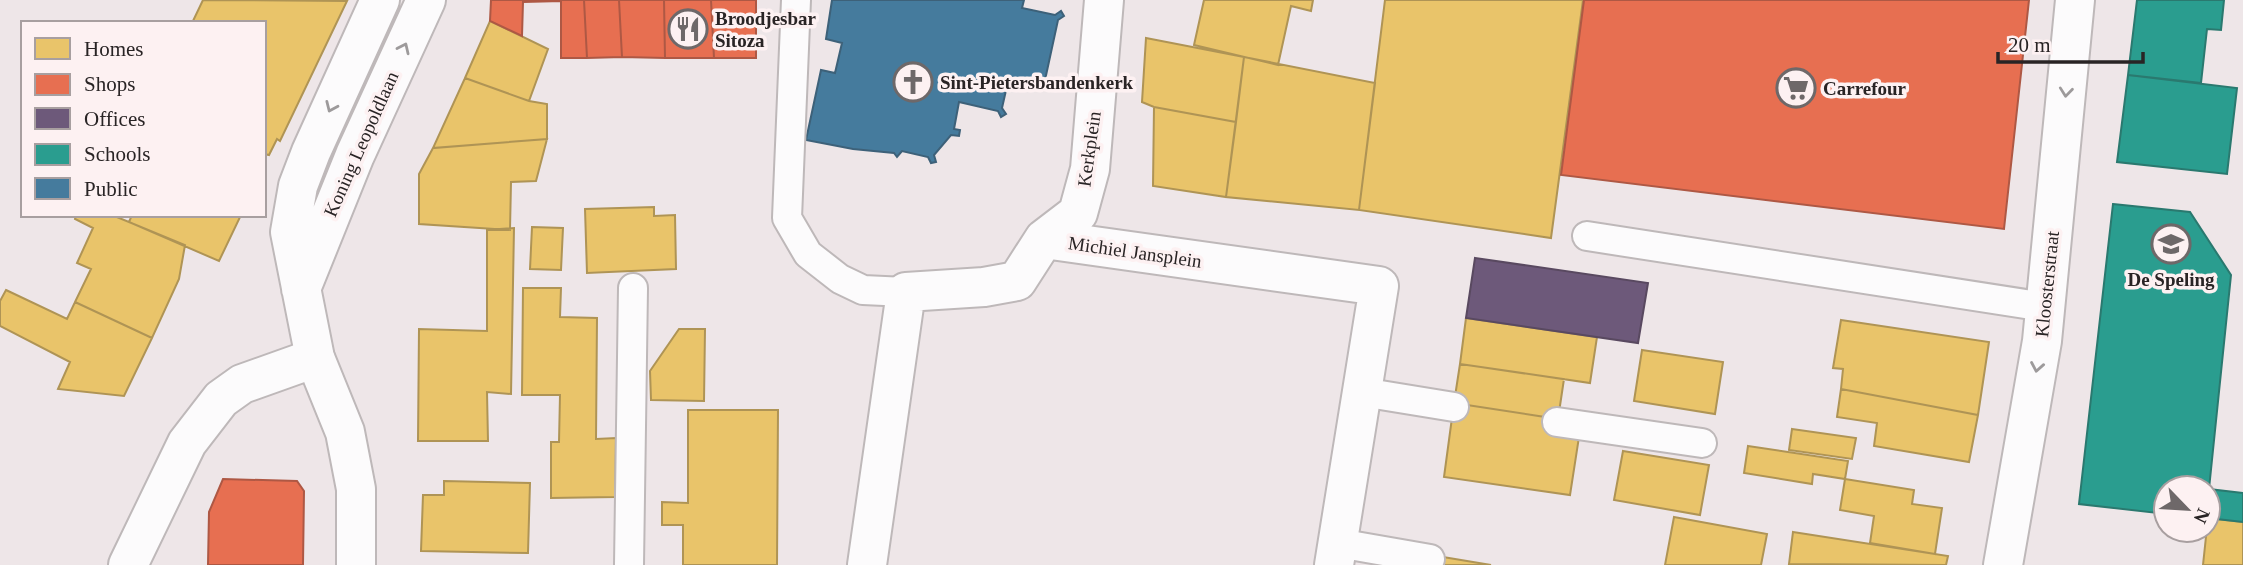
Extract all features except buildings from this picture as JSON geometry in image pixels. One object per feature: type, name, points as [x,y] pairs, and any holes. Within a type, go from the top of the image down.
[{"type":"street","name":"Koning Leopoldlaan","points":[[356,565],[356,489],[345,432],[315,358],[290,232],[298,186],[311,152],[380,0]]},
{"type":"street","name":"Koning Leopoldlaan","points":[[300,291],[355,155],[426,0]]},
{"type":"street","name":"Kerkplein","points":[[1044,239],[1079,213],[1090,169],[1104,0]]},
{"type":"street","name":"Kloosterstraat","points":[[2003,565],[2042,341],[2076,0]]},
{"type":"street","name":"Michiel Jansplein","points":[[906,292],[984,287],[1017,281],[1044,239],[1379,286],[1336,554]]},
{"type":"street","points":[[867,565],[906,292]]},
{"type":"street","points":[[128,565],[187,443],[221,399],[242,384],[315,358]]},
{"type":"lane","points":[[796,0],[787,218],[808,254],[840,279],[863,290],[906,292]]},
{"type":"lane","points":[[1587,236],[2045,307]]},
{"type":"lane","points":[[629,565],[633,288]]},
{"type":"lane","points":[[1362,392],[1454,407]]},
{"type":"lane","points":[[1557,422],[1702,443]]},
{"type":"lane","points":[[1336,554],[1430,559]]},
{"type":"place","name":"Broodjesbar Sitoza","points":[[688,29]]},
{"type":"place","name":"Sint-Pietersbandenkerk","points":[[913,82]]},
{"type":"place","name":"Carrefour","points":[[1796,88]]},
{"type":"place","name":"De Speling","points":[[2171,244]]}]
